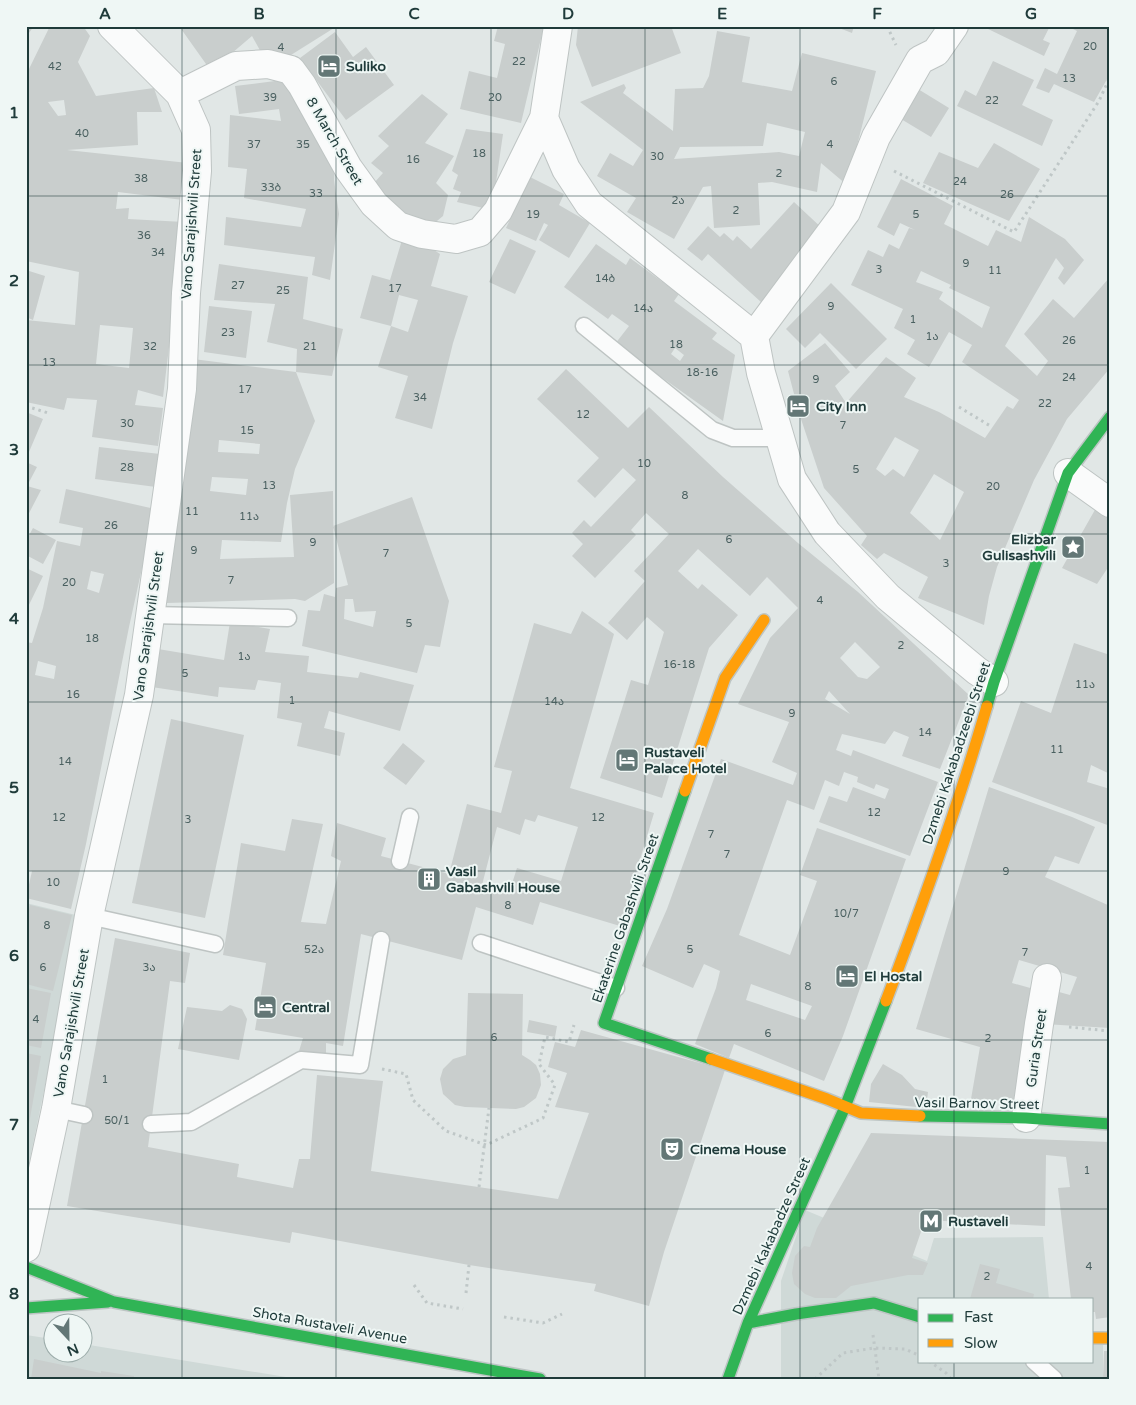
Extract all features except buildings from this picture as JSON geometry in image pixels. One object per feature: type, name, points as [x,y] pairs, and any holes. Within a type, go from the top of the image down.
[{"type":"street","points":[[558,26],[544,118],[566,169],[589,204],[754,336],[761,373],[792,479],[827,533],[888,597],[994,682]]},
{"type":"street","points":[[754,336],[846,212],[876,137],[920,60],[936,52],[954,26]]},
{"type":"street","name":"Vano Sarajishvili Street","points":[[26,1248],[31,1197],[56,1109],[89,916],[139,694],[182,389],[186,293],[197,171],[196,130],[180,94],[114,27]]},
{"type":"street","name":"8 March Street","points":[[180,94],[236,66],[268,64],[291,70],[302,85],[348,168],[374,204],[398,226],[422,234],[456,238],[480,232],[498,211],[544,118]]},
{"type":"street","name":"Dzmebi Kakabadzeebi Street","points":[[845,1107],[922,907],[967,776],[994,682],[1068,473],[1110,417]]},
{"type":"street","points":[[1068,473],[1110,503]]},
{"type":"street","name":"Ekaterine Gabashvili Street","points":[[764,620],[725,678],[604,1023],[828,1099],[845,1107]]},
{"type":"street","name":"Guria Street","points":[[1026,1118],[1047,978]]},
{"type":"street","name":"Vasil Barnov Street","points":[[845,1107],[861,1113],[897,1116],[1026,1118],[1110,1124]]},
{"type":"street","name":"Dzmebi Kakabadze Street","points":[[728,1379],[748,1323],[845,1107]]},
{"type":"street","name":"Shota Rustaveli Avenue","points":[[26,1267],[114,1302],[540,1379]]},
{"type":"street","name":"Shota Rustaveli Avenue","points":[[26,1308],[114,1302]]},
{"type":"street","points":[[748,1323],[874,1303],[918,1316]]},
{"type":"street","points":[[1094,1338],[1110,1338]]},
{"type":"lane","points":[[584,326],[712,430],[733,438],[780,438]]},
{"type":"lane","points":[[150,615],[288,618]]},
{"type":"lane","points":[[400,861],[410,816]]},
{"type":"lane","points":[[89,916],[215,944]]},
{"type":"lane","points":[[151,1124],[191,1122],[301,1060],[360,1065],[381,940]]},
{"type":"lane","points":[[481,943],[616,988]]},
{"type":"lane","points":[[56,1109],[84,1115]]},
{"type":"lane","points":[[1035,1362],[1054,1379]]},
{"type":"path","points":[[891,169],[1014,232],[1099,101],[1110,77]]},
{"type":"path","points":[[26,406],[48,413]]},
{"type":"path","points":[[959,407],[992,427]]},
{"type":"path","points":[[1039,1024],[1110,1031]]},
{"type":"path","points":[[360,1065],[406,1074],[413,1100],[446,1131],[486,1144],[543,1118],[555,1085],[539,1064],[545,1037],[569,1042],[571,1034]]},
{"type":"path","points":[[478,1187],[486,1144],[489,1108]]},
{"type":"path","points":[[466,1293],[469,1265]]},
{"type":"path","points":[[414,1285],[427,1303],[463,1309]]},
{"type":"path","points":[[504,1317],[543,1323],[562,1314]]},
{"type":"path","points":[[873,1341],[879,1379]]},
{"type":"path","points":[[815,1379],[843,1354],[874,1348],[905,1349],[918,1355]]},
{"type":"path","points":[[930,1362],[951,1379]]},
{"type":"shaded area","points":[[26,903],[80,916],[29,1163],[26,1163]]},
{"type":"shaded area","points":[[805,1210],[927,1261],[934,1238],[1043,1237],[1049,1298],[918,1298],[918,1362],[1094,1362],[1094,1338],[1103,1338],[1103,1379],[781,1379],[781,1281]]},
{"type":"shaded area","points":[[26,1335],[42,1337],[42,1362],[92,1362],[92,1345],[298,1379],[26,1379]]},
{"type":"traffic: fast","points":[[987,706],[1068,473],[1110,417]]},
{"type":"traffic: fast","points":[[685,791],[604,1023],[711,1059]]},
{"type":"traffic: fast","points":[[728,1379],[748,1323],[845,1107],[886,1001]]},
{"type":"traffic: fast","points":[[920,1116],[1026,1118],[1110,1124]]},
{"type":"traffic: fast","points":[[26,1267],[114,1302],[540,1379]]},
{"type":"traffic: fast","points":[[26,1308],[108,1302]]},
{"type":"traffic: fast","points":[[748,1323],[874,1303],[918,1316]]},
{"type":"traffic: slow","points":[[685,791],[725,678],[764,620]]},
{"type":"traffic: slow","points":[[886,1001],[940,855],[987,706]]},
{"type":"traffic: slow","points":[[711,1059],[827,1099],[861,1113],[920,1116]]},
{"type":"traffic: slow","points":[[1094,1338],[1110,1338]]},
{"type":"place","name":"Suliko","points":[[329,66]]},
{"type":"place","name":"City Inn","points":[[798,406]]},
{"type":"place","name":"Elizbar Gulisashvili","points":[[1073,547]]},
{"type":"place","name":"Rustaveli Palace Hotel","points":[[627,760]]},
{"type":"place","name":"Vasil Gabashvili House","points":[[429,879]]},
{"type":"place","name":"El Hostal","points":[[847,976]]},
{"type":"place","name":"Central","points":[[265,1007]]},
{"type":"place","name":"Cinema House","points":[[672,1149]]},
{"type":"place","name":"Rustaveli","points":[[931,1221]]}]
